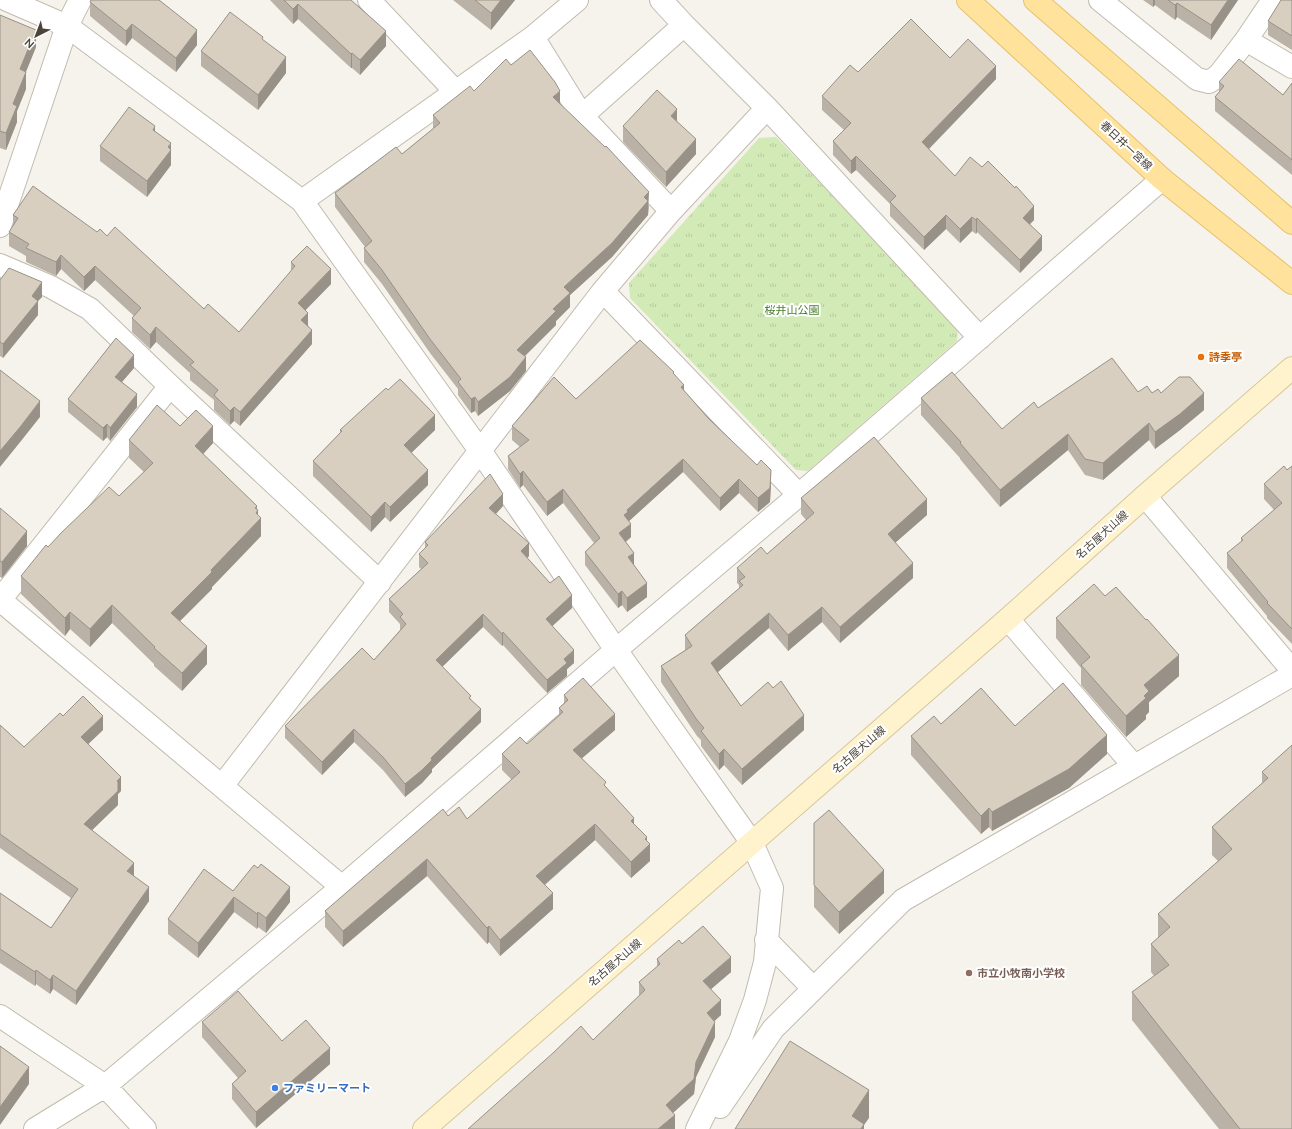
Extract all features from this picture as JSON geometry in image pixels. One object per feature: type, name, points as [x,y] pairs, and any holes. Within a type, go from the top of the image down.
[{"type":"main road","name":"春日井一宮線","points":[[968,0],[1162,179],[1292,283]]},
{"type":"main road","points":[[1035,0],[1292,223]]},
{"type":"main road","name":"名古屋犬山線","points":[[424,1129],[1008,619],[1145,496],[1292,368]]},
{"type":"street","points":[[7,0],[67,26],[302,201],[480,452],[616,650],[752,843],[772,888],[765,962],[755,1000],[740,1041],[697,1129]]},
{"type":"street","points":[[0,226],[67,26],[80,0]]},
{"type":"street","points":[[369,0],[455,91]]},
{"type":"street","points":[[302,201],[533,37],[577,0]]},
{"type":"street","points":[[661,0],[767,108],[980,338]]},
{"type":"street","points":[[1100,0],[1196,79],[1209,82],[1219,75],[1246,40],[1273,0]]},
{"type":"street","points":[[582,116],[684,25]]},
{"type":"street","points":[[533,37],[582,116],[671,211]]},
{"type":"street","points":[[1246,40],[1292,67]]},
{"type":"street","points":[[222,786],[603,291],[671,211],[767,108]]},
{"type":"street","points":[[35,1129],[105,1086],[342,887],[616,650],[799,495],[1162,179]]},
{"type":"street","points":[[0,265],[51,287],[90,310],[380,582]]},
{"type":"street","points":[[603,291],[799,495]]},
{"type":"street","points":[[170,386],[0,600],[342,887]]},
{"type":"street","points":[[1145,496],[1292,670]]},
{"type":"street","points":[[1008,619],[1134,766]]},
{"type":"street","points":[[706,1129],[773,1029],[903,900],[1292,675]]},
{"type":"street","points":[[766,940],[813,988]]},
{"type":"street","points":[[0,1016],[105,1086],[145,1129]]},
{"type":"green space","name":"桜井山公園","points":[[776,137],[958,327],[957,341],[808,471],[796,470],[630,298],[629,283],[759,138]]},
{"type":"building","points":[[91,0],[159,0],[197,30],[176,58],[132,24],[126,31],[90,2]]},
{"type":"building","points":[[284,0],[351,0],[386,31],[360,60],[352,53],[351,54],[298,4],[293,9]]},
{"type":"building","points":[[475,0],[501,0],[491,13]]},
{"type":"building","points":[[1168,0],[1228,0],[1211,25],[1177,3],[1175,5]]},
{"type":"building","points":[[1281,0],[1292,0],[1292,36],[1268,21]]},
{"type":"building","points":[[230,12],[286,57],[258,95],[201,51]]},
{"type":"building","points":[[0,15],[36,30],[20,69],[26,72],[13,104],[17,106],[6,133],[0,131]]},
{"type":"building","points":[[911,19],[950,58],[968,39],[996,66],[922,142],[955,176],[970,157],[982,167],[988,161],[1015,188],[1016,186],[1034,206],[1023,218],[1042,236],[1020,260],[977,218],[976,220],[972,217],[960,229],[946,215],[924,237],[890,202],[896,196],[856,156],[851,161],[833,141],[851,123],[822,96],[850,65],[858,72]]},
{"type":"building","points":[[530,50],[555,82],[560,91],[553,97],[605,147],[606,146],[649,192],[644,197],[648,201],[612,243],[564,287],[570,293],[553,309],[556,311],[517,350],[526,357],[510,377],[478,402],[475,397],[471,399],[458,382],[461,379],[430,339],[382,270],[364,248],[372,241],[335,193],[396,147],[402,154],[440,123],[433,115],[470,86],[474,91],[506,59],[511,65]]},
{"type":"building","points":[[1239,59],[1283,95],[1292,83],[1292,160],[1215,97],[1224,86],[1219,82]]},
{"type":"building","points":[[657,90],[677,109],[671,116],[696,139],[666,172],[623,126]]},
{"type":"building","points":[[129,107],[155,126],[153,130],[171,143],[168,147],[171,150],[147,181],[100,146]]},
{"type":"building","points":[[33,186],[97,232],[100,229],[107,236],[115,227],[204,309],[208,304],[239,332],[295,266],[291,262],[307,246],[331,269],[298,303],[308,313],[301,320],[312,330],[240,412],[234,407],[230,411],[214,395],[218,390],[190,365],[194,362],[156,327],[150,335],[132,318],[141,308],[95,266],[84,277],[61,255],[56,262],[26,248],[29,244],[9,232],[18,218],[13,215]]},
{"type":"building","points":[[9,268],[42,282],[32,296],[38,301],[3,344],[0,342],[0,280]]},
{"type":"building","points":[[116,338],[134,355],[115,377],[137,394],[110,428],[107,424],[103,428],[68,399]]},
{"type":"building","points":[[640,340],[674,372],[673,373],[684,385],[681,387],[708,418],[757,465],[761,460],[771,470],[770,488],[758,498],[739,479],[720,498],[683,459],[627,510],[628,512],[624,515],[631,524],[619,533],[634,553],[628,557],[647,583],[627,598],[622,591],[618,594],[585,552],[600,538],[563,489],[547,502],[523,471],[520,474],[508,456],[529,440],[512,426],[554,377],[576,399]]},
{"type":"building","points":[[1112,358],[1138,392],[1147,386],[1152,393],[1158,389],[1161,393],[1179,377],[1190,377],[1204,393],[1180,414],[1155,432],[1149,423],[1103,463],[1085,459],[1068,434],[1000,490],[960,443],[961,442],[921,398],[952,372],[1002,429],[1034,402],[1038,408]]},
{"type":"building","points":[[0,370],[40,401],[0,451]]},
{"type":"building","points":[[400,379],[435,415],[404,445],[428,470],[390,507],[385,502],[371,517],[313,461],[342,431],[340,430],[386,388],[388,390]]},
{"type":"building","points":[[157,405],[180,426],[196,410],[213,426],[195,446],[257,506],[255,508],[258,510],[256,513],[261,518],[211,570],[212,572],[171,613],[207,646],[182,673],[154,648],[155,647],[112,605],[90,629],[70,612],[65,618],[21,576],[46,545],[48,547],[109,487],[119,496],[153,463],[129,440]]},
{"type":"building","points":[[874,437],[927,499],[888,534],[913,563],[840,627],[822,607],[788,635],[769,613],[711,663],[741,706],[768,682],[773,688],[781,681],[804,715],[742,769],[724,749],[719,754],[701,731],[704,728],[661,666],[692,646],[685,635],[743,585],[739,581],[745,577],[737,568],[761,547],[767,554],[814,513],[801,498]]},
{"type":"building","points":[[1284,466],[1287,470],[1292,466],[1292,629],[1267,603],[1268,602],[1227,553],[1243,540],[1241,538],[1282,503],[1264,484]]},
{"type":"building","points":[[490,474],[503,494],[489,508],[529,543],[521,551],[550,583],[559,576],[572,595],[546,619],[574,650],[564,659],[567,663],[547,680],[503,632],[502,634],[483,614],[436,660],[471,696],[469,698],[481,709],[431,758],[432,760],[422,770],[405,784],[383,757],[354,729],[322,762],[285,726],[362,648],[374,660],[406,624],[400,617],[403,614],[389,599],[428,563],[419,554],[428,545],[425,542]]},
{"type":"building","points":[[0,508],[27,531],[2,562],[0,561]]},
{"type":"building","points":[[1094,584],[1105,596],[1116,587],[1179,655],[1144,685],[1149,691],[1144,696],[1146,698],[1126,716],[1081,665],[1090,657],[1056,618]]},
{"type":"building","points":[[583,678],[615,714],[573,750],[606,782],[604,785],[634,818],[631,821],[647,837],[645,839],[650,844],[631,862],[595,824],[536,876],[553,893],[500,940],[489,926],[487,928],[427,859],[343,931],[325,911],[443,809],[448,816],[459,807],[467,819],[520,772],[502,754],[520,737],[527,744],[563,712],[559,708],[568,700],[564,695]]},
{"type":"building","points":[[1063,683],[1107,735],[1069,769],[992,812],[989,808],[981,816],[911,736],[934,716],[941,724],[981,688],[1015,726]]},
{"type":"building","points":[[83,696],[103,716],[81,737],[121,777],[117,781],[118,791],[84,824],[134,863],[127,871],[149,887],[76,991],[53,975],[50,980],[36,970],[35,972],[0,949],[0,893],[51,928],[78,889],[0,834],[0,725],[24,747],[60,713],[63,716]]},
{"type":"building","points":[[1292,745],[1292,1129],[1240,1129],[1132,992],[1169,965],[1151,944],[1170,927],[1158,914],[1232,849],[1212,827],[1268,778],[1262,772]]},
{"type":"building","points":[[829,810],[884,870],[839,912],[814,885],[814,823]]},
{"type":"building","points":[[261,864],[290,887],[266,918],[258,912],[257,914],[234,897],[198,943],[168,919],[204,869],[233,891],[254,865],[258,868]]},
{"type":"building","points":[[703,926],[731,957],[703,981],[721,1000],[707,1013],[715,1022],[696,1062],[694,1079],[666,1105],[675,1115],[658,1129],[468,1129],[581,1026],[593,1040],[645,990],[639,982],[660,964],[657,959],[679,940],[682,944]]},
{"type":"building","points":[[238,991],[282,1041],[306,1020],[330,1048],[256,1112],[232,1084],[246,1071],[202,1022]]},
{"type":"building","points":[[790,1041],[869,1090],[852,1116],[864,1124],[861,1129],[735,1129]]},
{"type":"building","points":[[0,1046],[29,1067],[0,1107]]},
{"type":"place","name":"詩季亭","points":[[1201,357]]},
{"type":"place","name":"市立小牧南小学校","points":[[969,973]]},
{"type":"place","name":"ファミリーマート","points":[[275,1088]]}]
